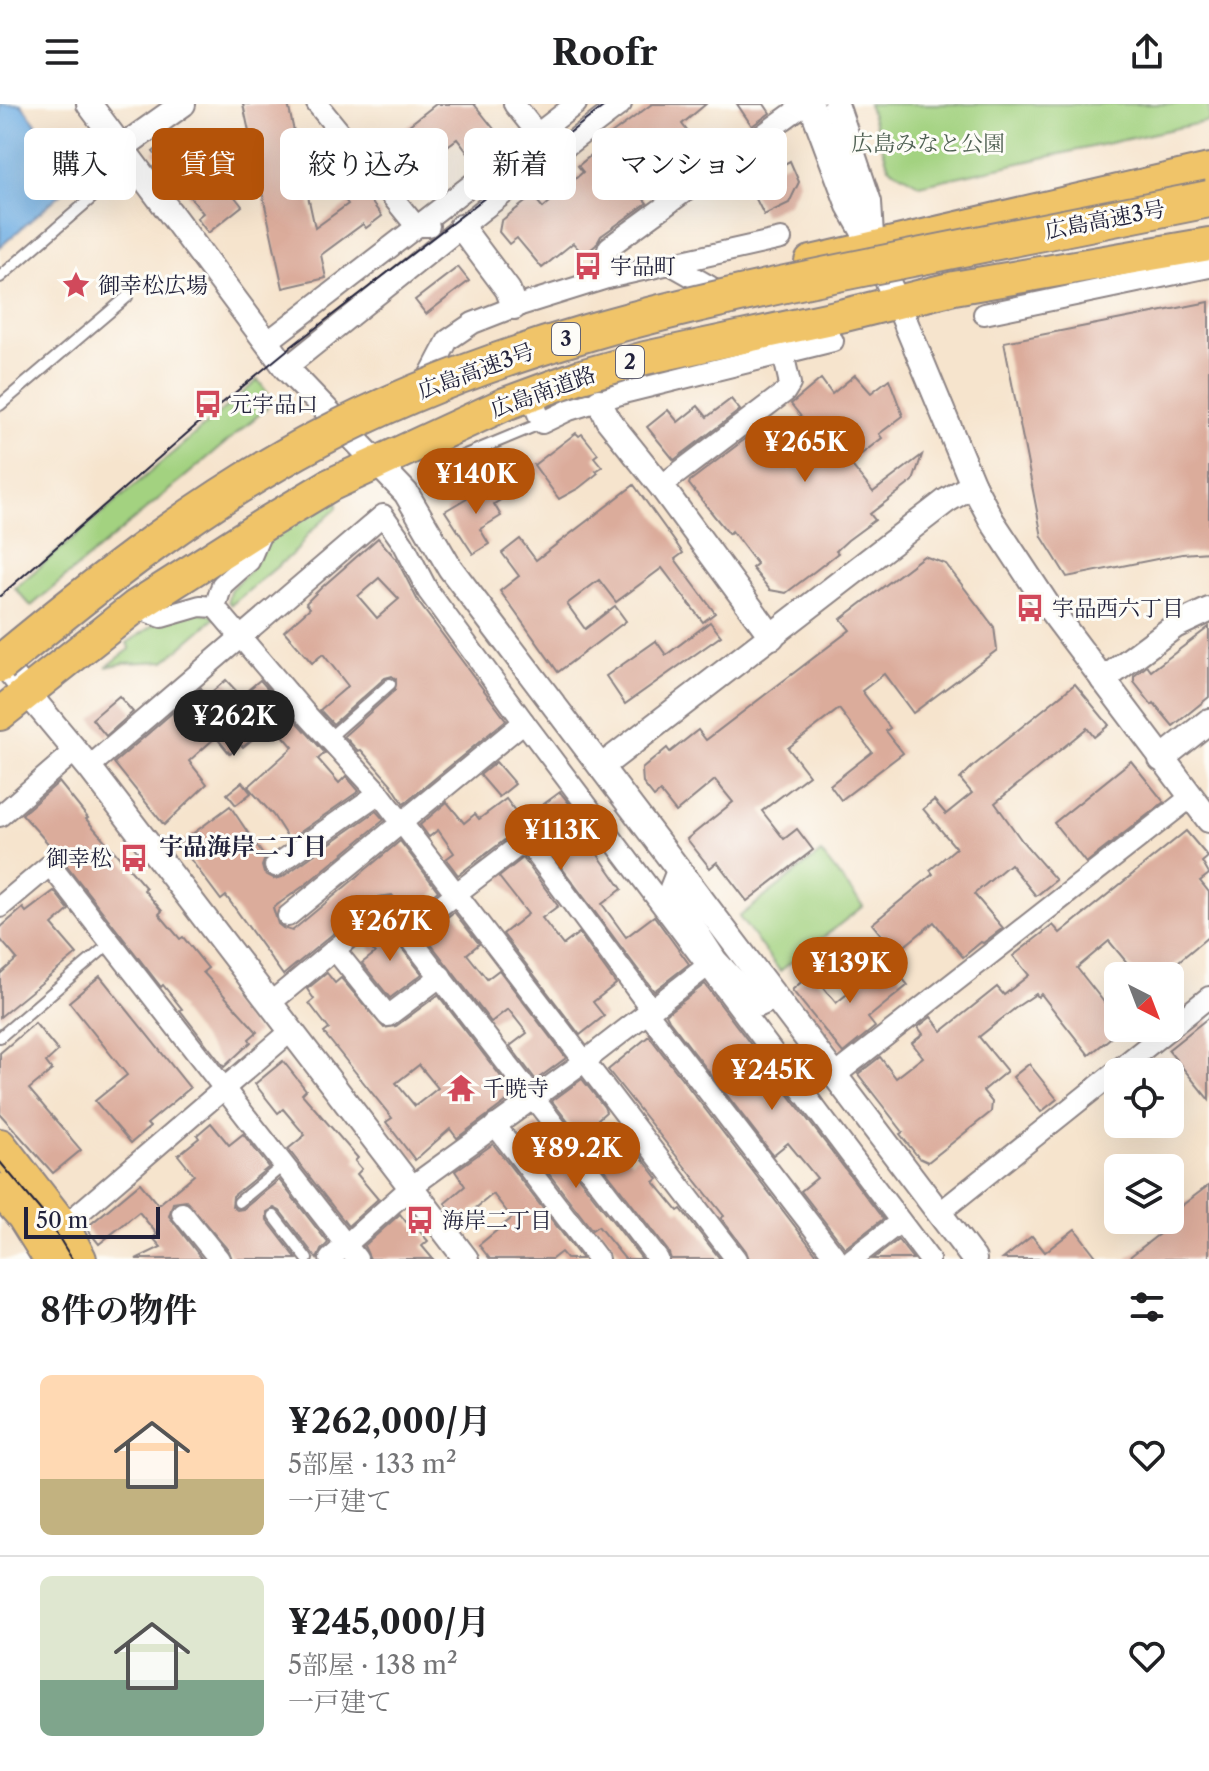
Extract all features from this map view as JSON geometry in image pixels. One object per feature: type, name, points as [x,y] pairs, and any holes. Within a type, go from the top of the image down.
[{"type":"highway","points":[[0,646],[111,556],[210,488],[290,440],[428,378],[567,325],[650,300],[1209,170]]},
{"type":"highway","name":"広島高速3号","points":[[0,662],[101,581],[230,490],[319,438],[458,376],[614,324],[732,294],[1209,199]]},
{"type":"highway","name":"広島南道路","points":[[0,714],[135,607],[330,485],[378,463],[536,409],[581,376],[645,358],[778,341],[897,302],[954,288],[1209,244]]},
{"type":"highway","points":[[0,1145],[47,1248]]},
{"type":"highway","points":[[0,1190],[47,1248],[80,1259]]},
{"type":"street","points":[[89,104],[107,128]]},
{"type":"street","points":[[136,147],[183,104]]},
{"type":"street","points":[[317,104],[416,226],[461,227]]},
{"type":"street","points":[[514,104],[533,128]]},
{"type":"street","points":[[544,128],[576,104]]},
{"type":"street","points":[[576,138],[621,104]]},
{"type":"street","points":[[607,278],[604,262],[609,247],[805,104]]},
{"type":"street","points":[[811,104],[849,206],[897,302],[973,485],[992,521],[1050,609],[1209,820]]},
{"type":"street","points":[[836,104],[869,202],[872,247]]},
{"type":"street","points":[[136,167],[286,368],[406,493],[450,568],[974,1259]]},
{"type":"street","points":[[266,343],[464,189]]},
{"type":"street","points":[[286,368],[495,200]]},
{"type":"street","points":[[461,227],[508,290],[514,307]]},
{"type":"street","points":[[428,378],[448,340],[473,323],[607,278],[781,239]]},
{"type":"street","points":[[670,264],[709,286]]},
{"type":"street","points":[[984,314],[1209,267]]},
{"type":"street","points":[[1061,270],[1084,293]]},
{"type":"street","points":[[536,409],[569,410],[751,360],[778,341],[833,341]]},
{"type":"street","points":[[661,486],[785,392],[790,384],[778,341]]},
{"type":"street","points":[[599,401],[608,420],[661,486],[772,637]]},
{"type":"street","points":[[601,767],[946,501],[973,485]]},
{"type":"street","points":[[0,816],[82,759],[240,638],[383,515],[403,543],[428,591],[524,722],[711,963],[929,1259]]},
{"type":"street","points":[[215,607],[222,585],[249,561],[265,524]]},
{"type":"street","points":[[135,607],[162,617],[200,606],[215,607],[307,715],[379,793],[736,1259]]},
{"type":"street","points":[[1103,680],[1175,626],[1209,610]]},
{"type":"street","points":[[0,662],[82,759],[466,1259]]},
{"type":"street","points":[[1161,759],[1209,721]]},
{"type":"street","points":[[288,916],[524,722]]},
{"type":"street","points":[[275,866],[379,793]]},
{"type":"street","points":[[833,1077],[1191,797]]},
{"type":"street","points":[[406,932],[526,840],[649,1010],[837,1259]]},
{"type":"street","points":[[0,907],[50,865],[352,1252]]},
{"type":"street","points":[[678,868],[670,888],[711,963],[760,1006],[775,999]]},
{"type":"street","points":[[269,1004],[386,907],[658,1259]]},
{"type":"street","points":[[335,950],[388,1016],[441,976]]},
{"type":"street","points":[[330,1259],[352,1252],[411,1187],[585,1061],[711,963]]},
{"type":"street","points":[[938,1214],[1209,997]]},
{"type":"street","points":[[47,1248],[291,1031]]},
{"type":"street","points":[[495,1125],[598,1259]]},
{"type":"street","points":[[182,1213],[219,1259]]},
{"type":"street","points":[[852,1259],[900,1222]]},
{"type":"lane","points":[[0,277],[80,200]]},
{"type":"lane","points":[[0,405],[127,297]]},
{"type":"lane","points":[[453,460],[536,409]]},
{"type":"lane","points":[[330,737],[390,684]]},
{"type":"lane","points":[[0,1037],[101,951]]},
{"type":"lane","points":[[239,1202],[285,1164]]},
{"type":"lane","points":[[274,1216],[307,1259]]},
{"type":"green space","name":"広島みなと公園","points":[[868,104],[1209,104],[1209,121],[920,185],[889,167]]},
{"type":"green space","points":[[258,380],[269,395],[267,408],[31,606],[15,588]]},
{"type":"green space","points":[[332,497],[337,508],[308,534],[297,550],[231,605],[228,601],[230,590],[250,570],[276,530]]},
{"type":"green space","points":[[198,611],[216,617],[165,661],[106,667],[130,649],[127,643],[158,622]]},
{"type":"green space","points":[[821,853],[863,906],[780,971],[739,917]]},
{"type":"water","points":[[0,104],[21,104],[39,128],[24,128],[24,200],[54,200],[0,247]]},
{"type":"building","points":[[243,104],[288,104],[293,128],[280,128],[280,200],[309,200],[315,228],[348,204],[345,200],[370,200],[382,216],[366,228],[363,224],[321,255],[326,278],[283,288],[264,200],[264,128],[248,128]]},
{"type":"building","points":[[436,104],[474,104],[493,128],[464,128],[464,148],[457,139],[448,146],[448,128],[405,128]]},
{"type":"building","points":[[652,104],[706,104],[682,124],[685,128],[619,128]]},
{"type":"building","points":[[737,104],[764,104],[770,113],[752,126]]},
{"type":"building","points":[[592,154],[592,200],[644,200],[647,203],[601,236],[584,255],[573,243],[542,268],[517,238],[509,244],[499,232],[501,221],[528,200],[536,200],[543,208],[552,200],[576,200],[576,178],[583,172],[578,166]]},
{"type":"building","points":[[790,161],[799,182],[789,203],[764,215],[756,200],[787,200],[787,163]]},
{"type":"building","points":[[192,200],[237,200],[242,206],[208,233],[197,218],[203,213]]},
{"type":"building","points":[[458,267],[469,281],[426,314],[415,300]]},
{"type":"building","points":[[1209,302],[1209,552],[1182,554],[1067,577],[1042,537],[1004,342]]},
{"type":"building","points":[[855,375],[871,393],[889,379],[903,416],[879,434],[882,438],[850,463],[873,492],[922,455],[913,481],[870,514],[875,520],[815,571],[786,593],[770,590],[752,568],[757,564],[732,531],[729,534],[715,517],[689,484],[690,481],[761,427],[789,463],[819,439],[791,404],[821,379],[832,394]]},
{"type":"building","points":[[731,399],[740,410],[674,460],[647,427],[668,410],[678,422],[698,406],[707,417]]},
{"type":"building","points":[[576,433],[579,436],[582,434],[598,454],[594,457],[602,467],[579,488],[559,499],[534,465]]},
{"type":"building","points":[[492,483],[502,499],[494,504],[501,516],[480,529],[489,544],[473,554],[445,511]]},
{"type":"building","points":[[634,485],[683,553],[675,559],[715,613],[703,622],[662,568],[616,602],[599,580],[567,604],[585,629],[615,606],[626,621],[558,672],[500,591],[519,576],[502,553],[520,539],[536,560]]},
{"type":"building","points":[[378,538],[397,560],[419,603],[506,720],[404,804],[361,750],[358,751],[344,736],[395,690],[396,679],[392,676],[385,678],[333,724],[320,710],[348,686],[323,654],[312,663],[284,631],[310,608],[306,603]],"holes":[[[379,578],[399,599],[377,618],[358,596]]]},
{"type":"building","points":[[924,556],[946,564],[994,627],[997,650],[913,713],[884,674],[862,691],[890,728],[886,731],[903,753],[841,800],[830,785],[872,752],[839,709],[788,748],[809,775],[762,811],[784,839],[797,829],[813,850],[747,901],[717,862],[710,868],[687,839],[733,802],[715,780],[676,812],[660,792],[654,797],[643,783],[642,769],[667,748],[670,752],[698,730],[706,740],[850,630],[841,619]]},
{"type":"building","points":[[710,622],[721,636],[625,704],[606,676],[656,641],[666,655]]},
{"type":"building","points":[[1209,627],[1209,697],[1173,726],[1134,682],[1134,676],[1147,666],[1151,671]]},
{"type":"building","points":[[226,680],[241,696],[260,680],[325,753],[318,759],[339,783],[346,776],[359,791],[289,840],[273,815],[248,787],[293,747],[274,725],[270,725],[230,754],[216,737],[189,761],[207,784],[164,825],[114,763],[201,688],[207,696]]},
{"type":"building","points":[[1075,684],[1109,725],[1094,737],[1087,728],[995,803],[1022,841],[1056,880],[1036,896],[1010,864],[974,894],[1003,928],[963,957],[934,922],[896,953],[872,924],[933,874],[930,870],[956,848],[923,809],[934,800],[946,814],[972,793],[960,779]]},
{"type":"building","points":[[119,696],[133,712],[106,736],[92,719]]},
{"type":"building","points":[[1131,761],[1164,802],[1086,863],[1054,823]]},
{"type":"building","points":[[496,762],[515,784],[499,797],[480,775]]},
{"type":"building","points":[[59,782],[86,819],[146,888],[144,890],[162,911],[159,914],[208,968],[203,972],[257,1032],[249,1039],[251,1042],[224,1067],[163,985],[161,987],[60,857],[22,814]]},
{"type":"building","points":[[242,782],[251,793],[236,805],[227,794]]},
{"type":"building","points":[[560,792],[573,808],[568,812],[622,889],[602,904],[626,937],[654,916],[689,964],[654,991],[532,828],[518,830],[458,875],[446,859],[454,853],[438,830],[429,837],[420,825],[447,802],[464,823],[475,814],[479,819],[506,799],[522,820]]},
{"type":"building","points":[[230,806],[265,858],[262,866],[264,873],[275,879],[376,811],[384,820],[273,908],[278,924],[283,928],[292,931],[400,841],[438,891],[408,914],[392,895],[378,897],[283,975],[226,896],[221,900],[179,844]]},
{"type":"building","points":[[1186,831],[1208,857],[1202,862],[1209,874],[1200,881],[1209,892],[1209,936],[1178,962],[1126,962],[1109,941],[1077,968],[1104,1002],[1105,1042],[1089,1055],[1041,994],[1018,1006],[979,1037],[1007,1071],[983,1091],[992,1102],[991,1112],[928,1162],[919,1158],[858,1074],[880,1057],[896,1078],[923,1057],[912,1043],[923,1034],[918,1027],[931,1017],[942,1031],[997,987],[1004,995],[1029,975],[1013,956],[1053,925],[1060,933]]},
{"type":"building","points":[[523,858],[558,906],[542,918],[563,945],[579,933],[616,984],[593,1002],[604,1016],[580,1035],[503,934],[528,914],[499,877]]},
{"type":"building","points":[[54,891],[69,910],[52,925],[77,954],[0,1017],[0,974],[17,959],[0,939],[0,928],[23,908],[26,912]]},
{"type":"building","points":[[454,912],[479,944],[467,954],[487,979],[499,970],[566,1058],[536,1080],[510,1046],[527,1033],[508,1009],[491,1022],[424,935]]},
{"type":"building","points":[[384,926],[422,974],[390,998],[362,963],[375,953],[365,941]]},
{"type":"building","points":[[888,961],[908,985],[868,1018],[875,1027],[843,1053],[792,990],[812,973],[836,1003]]},
{"type":"building","points":[[327,973],[335,983],[341,978],[384,1028],[396,1026],[438,995],[515,1095],[457,1138],[450,1129],[415,1160],[386,1122],[392,1118],[324,1033],[329,1029],[309,1003],[314,999],[307,989]],"holes":[[[419,1065],[438,1088],[415,1106],[396,1083]]]},
{"type":"building","points":[[100,976],[190,1088],[147,1124],[150,1127],[131,1143],[95,1101],[127,1075],[69,1002]]},
{"type":"building","points":[[705,984],[883,1219],[845,1248],[801,1191],[817,1178],[788,1143],[773,1155],[669,1020],[666,1014]]},
{"type":"building","points":[[1209,1017],[1209,1100],[1184,1070],[1184,1058],[1175,1058],[1168,1050],[1178,1042],[1184,1042],[1184,1037]]},
{"type":"building","points":[[35,1023],[58,1051],[46,1062],[52,1070],[29,1089],[81,1150],[53,1173],[0,1114],[0,1053]]},
{"type":"building","points":[[649,1036],[820,1259],[749,1259],[721,1218],[724,1216],[608,1070]]},
{"type":"building","points":[[283,1061],[306,1090],[302,1094],[358,1158],[355,1161],[362,1169],[357,1174],[378,1199],[348,1226],[288,1149],[305,1135],[283,1109],[278,1113],[255,1084]]},
{"type":"building","points":[[1029,1064],[1057,1099],[1041,1112],[1013,1077]]},
{"type":"building","points":[[582,1079],[604,1107],[606,1112],[598,1119],[619,1147],[631,1161],[639,1154],[658,1179],[654,1182],[678,1211],[681,1209],[720,1259],[671,1259],[668,1251],[552,1101]]},
{"type":"building","points":[[211,1123],[229,1145],[243,1134],[269,1167],[233,1196],[232,1206],[237,1210],[243,1209],[279,1180],[328,1243],[317,1259],[280,1211],[274,1208],[267,1212],[267,1220],[297,1259],[232,1259],[229,1251],[186,1201],[173,1203],[169,1216],[202,1259],[136,1259],[161,1247],[153,1238],[157,1234],[139,1212],[99,1244],[86,1228],[140,1183],[158,1205],[194,1175],[178,1155],[199,1138],[197,1135]]},
{"type":"building","points":[[537,1124],[642,1259],[625,1259],[598,1226],[592,1230],[520,1136]]},
{"type":"building","points":[[493,1144],[582,1259],[567,1259],[561,1252],[552,1259],[490,1259],[479,1245],[512,1218],[493,1194],[460,1221],[445,1203],[465,1186],[455,1171]]},
{"type":"building","points":[[1209,1185],[1209,1259],[1127,1259],[1159,1234],[1184,1234],[1184,1204]]},
{"type":"building","points":[[400,1214],[428,1241],[422,1246],[433,1259],[370,1259],[364,1246]]},
{"type":"building","points":[[1075,1229],[1098,1259],[1003,1259],[1032,1236],[1045,1252]]},
{"type":"building","points":[[898,1240],[913,1259],[873,1259]]},
{"type":"tram line","points":[[0,596],[292,346],[607,104]]},
{"type":"tram line","points":[[0,1162],[47,1218],[72,1259]]},
{"type":"place","name":"宇品町","points":[[588,266]]},
{"type":"place","name":"御幸松広場","points":[[76,285]]},
{"type":"place","name":"元宇品口","points":[[208,404]]},
{"type":"place","name":"宇品西六丁目","points":[[1030,608]]},
{"type":"place","name":"御幸松","points":[[134,858]]},
{"type":"place","name":"千暁寺","points":[[461,1088]]},
{"type":"place","name":"海岸二丁目","points":[[420,1220]]},
{"type":"district","name":"宇品海岸二丁目","points":[[243,846]]}]
